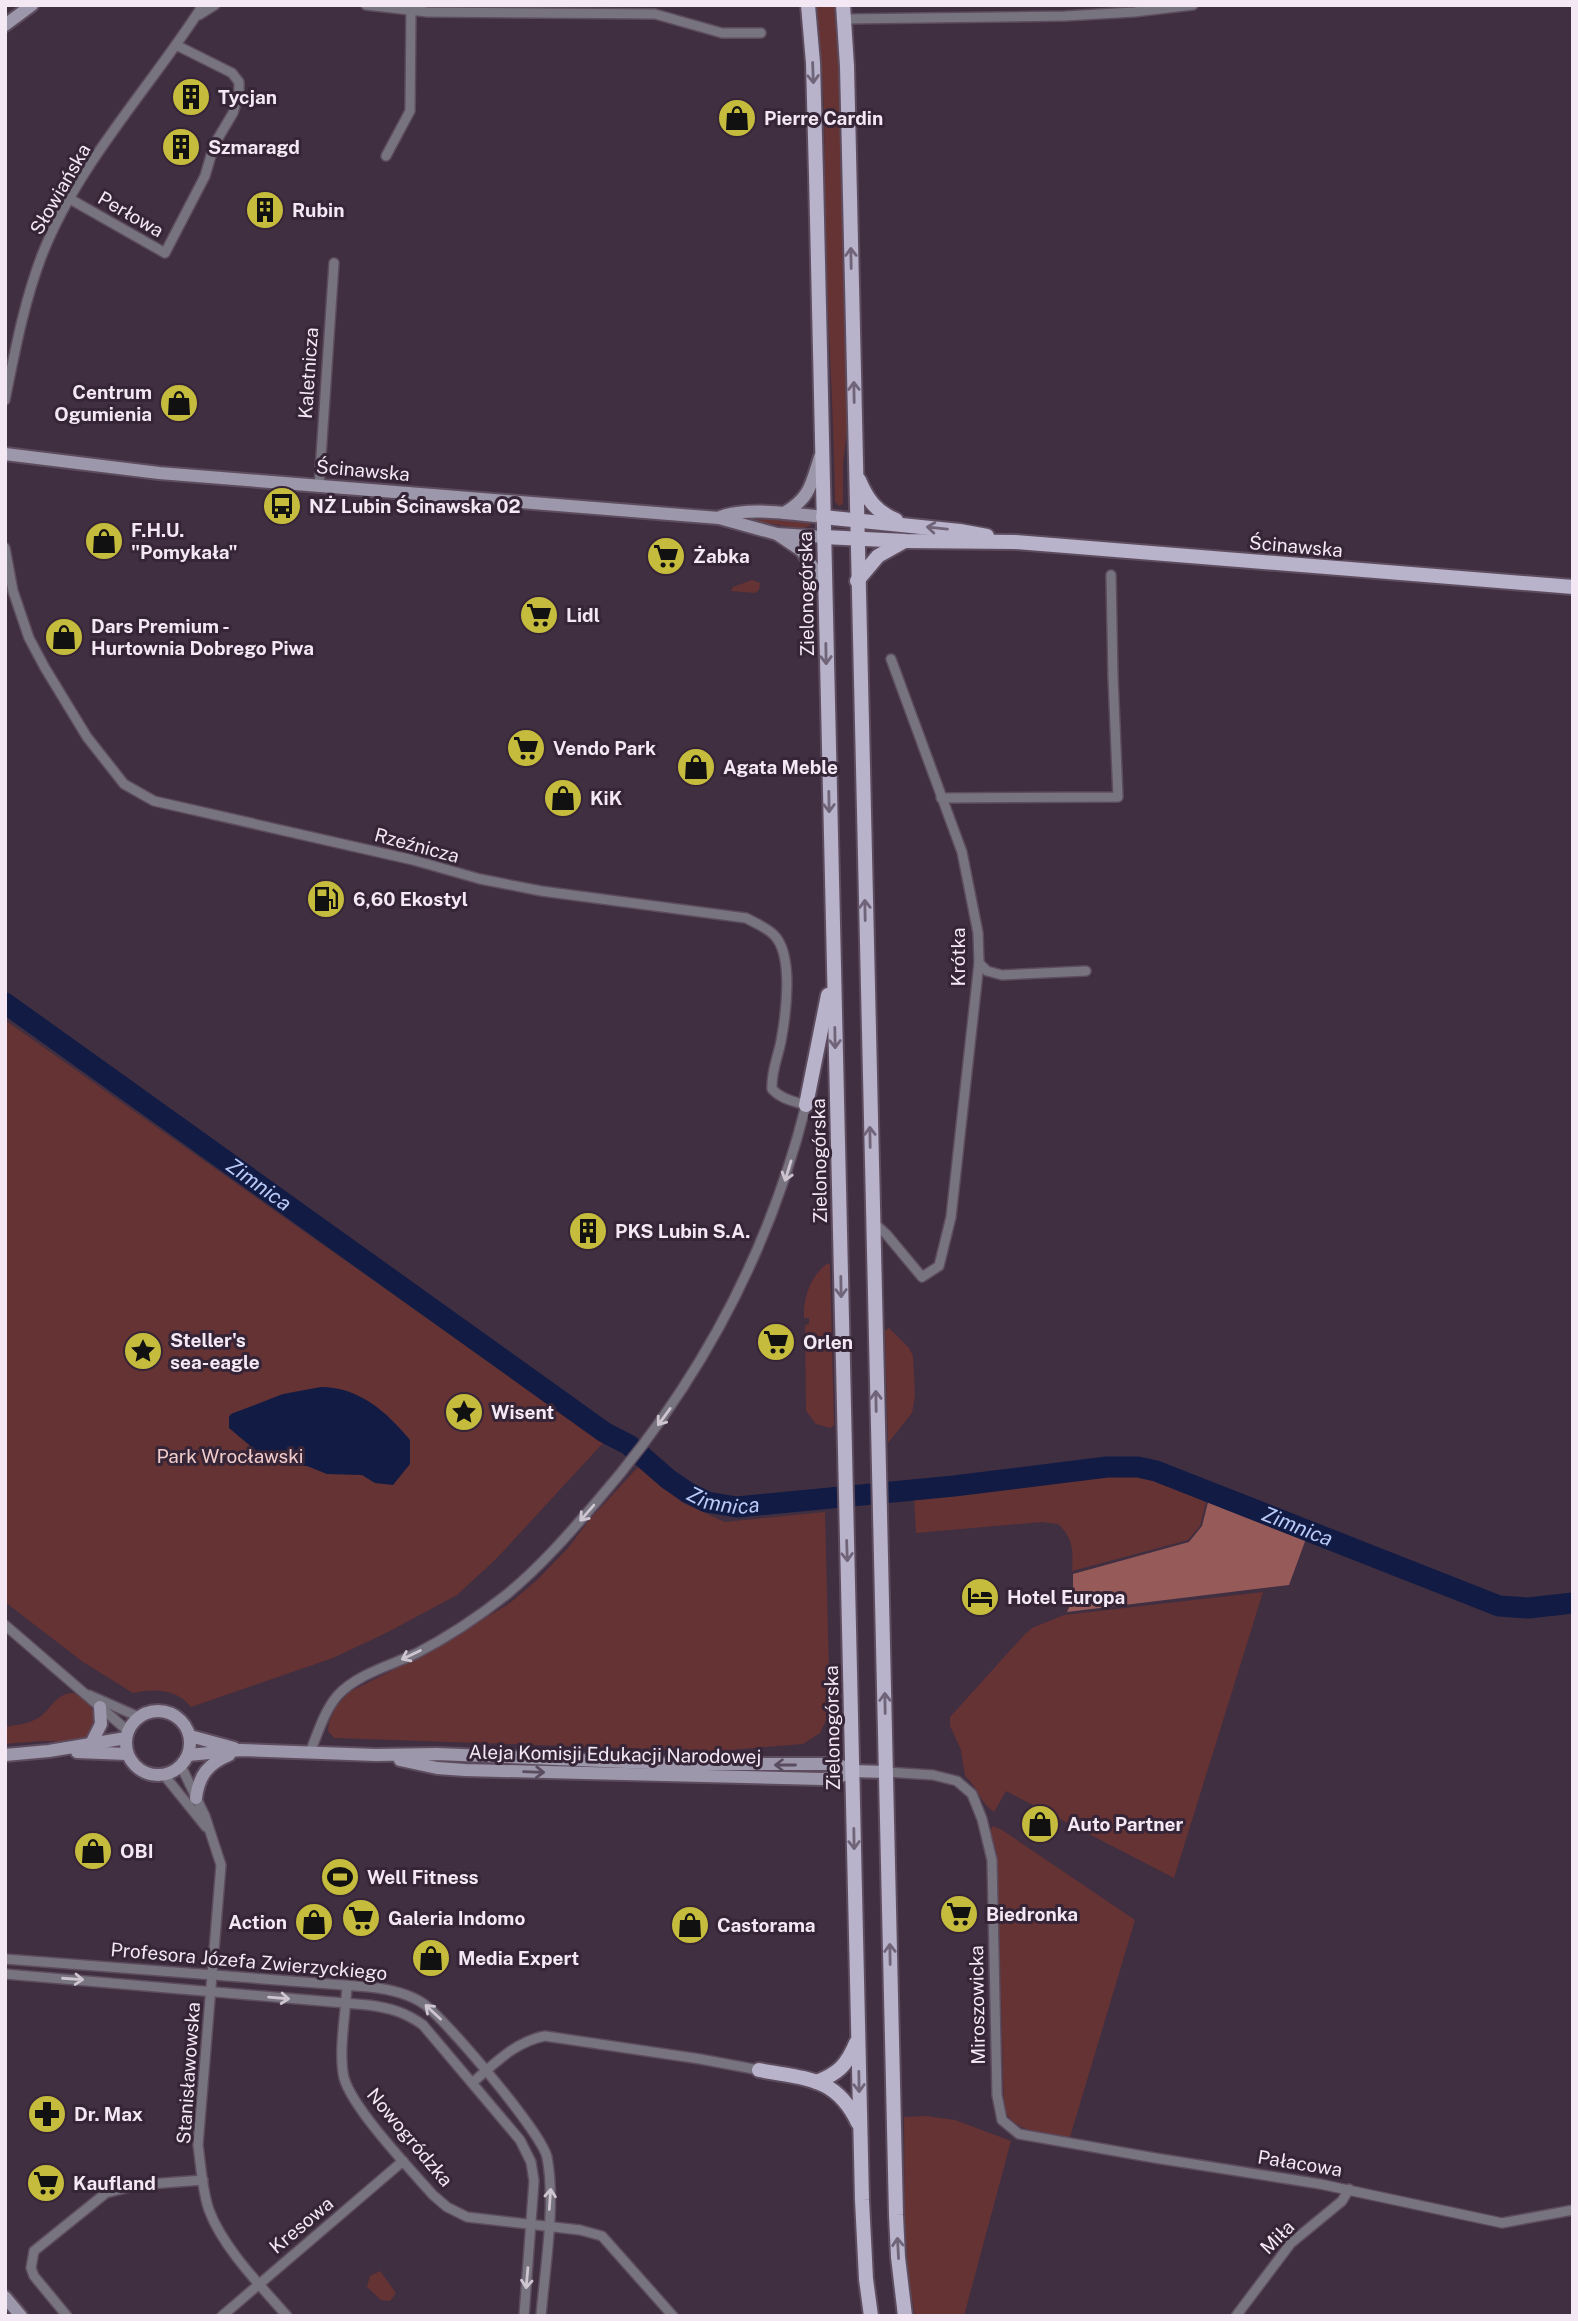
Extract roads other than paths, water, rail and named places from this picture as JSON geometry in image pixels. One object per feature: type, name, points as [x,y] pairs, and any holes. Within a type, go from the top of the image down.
[{"type":"main road","points":[[5,25],[12,16],[32,5]]},
{"type":"main road","name":"Zielonogórska","points":[[808,5],[814,97],[860,2127],[864,2253],[871,2316]]},
{"type":"main road","points":[[843,12],[847,66],[896,2215],[905,2316]]},
{"type":"main road","points":[[783,513],[798,505],[810,489],[822,450]]},
{"type":"main road","name":"Ścinawska","points":[[5,454],[159,473],[719,517],[777,534],[906,541],[1016,542],[1573,587]]},
{"type":"main road","points":[[855,472],[865,496],[880,513],[907,525]]},
{"type":"main road","name":"Ścinawska","points":[[719,517],[730,513],[783,513],[960,531],[1016,542]]},
{"type":"main road","points":[[777,534],[802,551],[825,586]]},
{"type":"main road","points":[[858,581],[878,556],[906,541]]},
{"type":"main road","points":[[806,1105],[833,970]]},
{"type":"main road","points":[[91,1744],[101,1724],[100,1707]]},
{"type":"main road","points":[[156,1711],[174,1715],[181,1720],[190,1736],[185,1761],[164,1775],[155,1776],[138,1769],[127,1754],[127,1735],[139,1717],[156,1711]]},
{"type":"main road","points":[[5,1755],[49,1751],[127,1735]]},
{"type":"main road","name":"Aleja Komisji Edukacji Narodowej","points":[[190,1736],[242,1749],[673,1764],[837,1764],[852,1771],[886,1772]]},
{"type":"main road","points":[[195,1798],[200,1780],[209,1766],[242,1749]]},
{"type":"main road","name":"Aleja Komisji Edukacji Narodowej","points":[[185,1761],[242,1749]]},
{"type":"main road","points":[[49,1751],[127,1754]]},
{"type":"main road","points":[[816,2082],[840,2070],[849,2059],[858,2037]]},
{"type":"main road","points":[[759,2070],[816,2082],[842,2096],[860,2127]]},
{"type":"main road","points":[[5,2297],[21,2316]]},
{"type":"street","name":"Słowiańska","points":[[5,400],[24,313],[42,256],[71,200],[107,142],[203,5]]},
{"type":"street","points":[[195,18],[215,5]]},
{"type":"street","points":[[366,5],[411,12],[604,9],[655,14],[722,33],[761,33]]},
{"type":"street","points":[[843,12],[1065,16],[1193,5]]},
{"type":"street","points":[[386,156],[410,111],[411,12]]},
{"type":"street","name":"Perłowa","points":[[71,200],[165,253],[205,176],[214,145],[233,113],[239,93],[239,82],[232,73],[176,44]]},
{"type":"street","name":"Kaletnicza","points":[[319,486],[334,263]]},
{"type":"street","name":"Rzeźnicza","points":[[5,548],[13,591],[29,638],[87,737],[124,784],[154,801],[388,854],[480,879],[567,894],[746,918],[775,936],[783,949],[786,966],[781,1041],[773,1071],[772,1088],[777,1095],[785,1099],[806,1105]]},
{"type":"street","points":[[941,798],[1118,796],[1111,575]]},
{"type":"street","name":"Krótka","points":[[873,1222],[922,1277],[939,1266],[951,1217],[979,963],[978,933],[962,852],[891,659]]},
{"type":"street","points":[[979,963],[987,971],[1002,975],[1086,971]]},
{"type":"street","points":[[310,1752],[327,1712],[344,1690],[356,1681],[431,1646],[497,1602],[563,1540],[631,1461],[704,1357],[744,1280],[776,1205],[806,1105]]},
{"type":"street","points":[[5,1625],[89,1695],[127,1735]]},
{"type":"street","points":[[89,1695],[139,1717]]},
{"type":"street","points":[[185,1761],[195,1798],[211,1834]]},
{"type":"street","name":"Miroszowicka","points":[[886,1772],[949,1778],[965,1787],[977,1803],[992,1860],[997,2095],[1002,2120],[1019,2134]]},
{"type":"street","points":[[164,1775],[211,1834]]},
{"type":"street","name":"Stanisławowska","points":[[211,1834],[221,1865],[198,2145],[203,2180],[209,2210],[222,2236],[287,2316]]},
{"type":"street","name":"Profesora Józefa Zwierzyckiego","points":[[5,1959],[390,1989],[423,2003],[436,2014],[532,2127],[546,2153],[551,2183],[541,2316]]},
{"type":"street","name":"Profesora Józefa Zwierzyckiego","points":[[5,1974],[388,2007],[412,2017],[424,2025],[520,2140],[531,2162],[534,2181],[524,2316]]},
{"type":"street","name":"Nowogródzka","points":[[348,1985],[344,2077],[355,2101],[433,2195],[457,2212],[482,2220],[580,2230],[602,2236],[673,2316]]},
{"type":"street","points":[[472,2083],[518,2045],[545,2036],[759,2070]]},
{"type":"street","name":"Pałacowa","points":[[1019,2134],[1349,2189],[1502,2223],[1573,2210]]},
{"type":"street","name":"Kresowa","points":[[222,2316],[403,2161]]},
{"type":"street","points":[[67,2316],[34,2276],[31,2268],[34,2251],[106,2193],[136,2185],[203,2180]]},
{"type":"street","name":"Miła","points":[[1236,2316],[1291,2243],[1342,2201],[1349,2189]]},
{"type":"water","points":[[321,1387],[348,1391],[360,1396],[382,1411],[410,1440],[410,1464],[393,1485],[375,1483],[362,1475],[327,1474],[307,1466],[280,1465],[268,1461],[229,1428],[231,1414],[283,1394]]},
{"type":"waterway","name":"Zimnica","points":[[5,1003],[604,1432],[629,1445],[668,1479],[707,1502],[737,1507],[954,1486],[1107,1467],[1138,1467],[1156,1471],[1499,1606],[1528,1608],[1573,1603]]},
{"type":"place","name":"Tycjan","points":[[191,97]]},
{"type":"place","name":"Pierre Cardin","points":[[737,118]]},
{"type":"place","name":"Szmaragd","points":[[181,147]]},
{"type":"place","name":"Rubin","points":[[265,210]]},
{"type":"place","name":"Centrum Ogumienia","points":[[179,403]]},
{"type":"place","name":"NŻ Lubin Ścinawska 02","points":[[282,506]]},
{"type":"place","name":"F.H.U. \"Pomykała\"","points":[[104,541]]},
{"type":"place","name":"Żabka","points":[[666,556]]},
{"type":"place","name":"Lidl","points":[[539,615]]},
{"type":"place","name":"Dars Premium - Hurtownia Dobrego Piwa","points":[[64,637]]},
{"type":"place","name":"Vendo Park","points":[[526,748]]},
{"type":"place","name":"Agata Meble","points":[[696,767]]},
{"type":"place","name":"KiK","points":[[563,798]]},
{"type":"place","name":"6,60 Ekostyl","points":[[326,899]]},
{"type":"place","name":"PKS Lubin S.A.","points":[[588,1231]]},
{"type":"place","name":"Orlen","points":[[776,1342]]},
{"type":"place","name":"Steller's sea-eagle","points":[[143,1351]]},
{"type":"place","name":"Wisent","points":[[464,1412]]},
{"type":"place","name":"Hotel Europa","points":[[980,1597]]},
{"type":"place","name":"Auto Partner","points":[[1040,1824]]},
{"type":"place","name":"OBI","points":[[93,1851]]},
{"type":"place","name":"Well Fitness","points":[[340,1877]]},
{"type":"place","name":"Biedronka","points":[[959,1914]]},
{"type":"place","name":"Galeria Indomo","points":[[361,1918]]},
{"type":"place","name":"Action","points":[[314,1922]]},
{"type":"place","name":"Castorama","points":[[690,1925]]},
{"type":"place","name":"Media Expert","points":[[431,1958]]},
{"type":"place","name":"Dr. Max","points":[[47,2114]]},
{"type":"place","name":"Kaufland","points":[[46,2183]]},
{"type":"park label","name":"Park Wrocławski","points":[[230,1456]]}]
